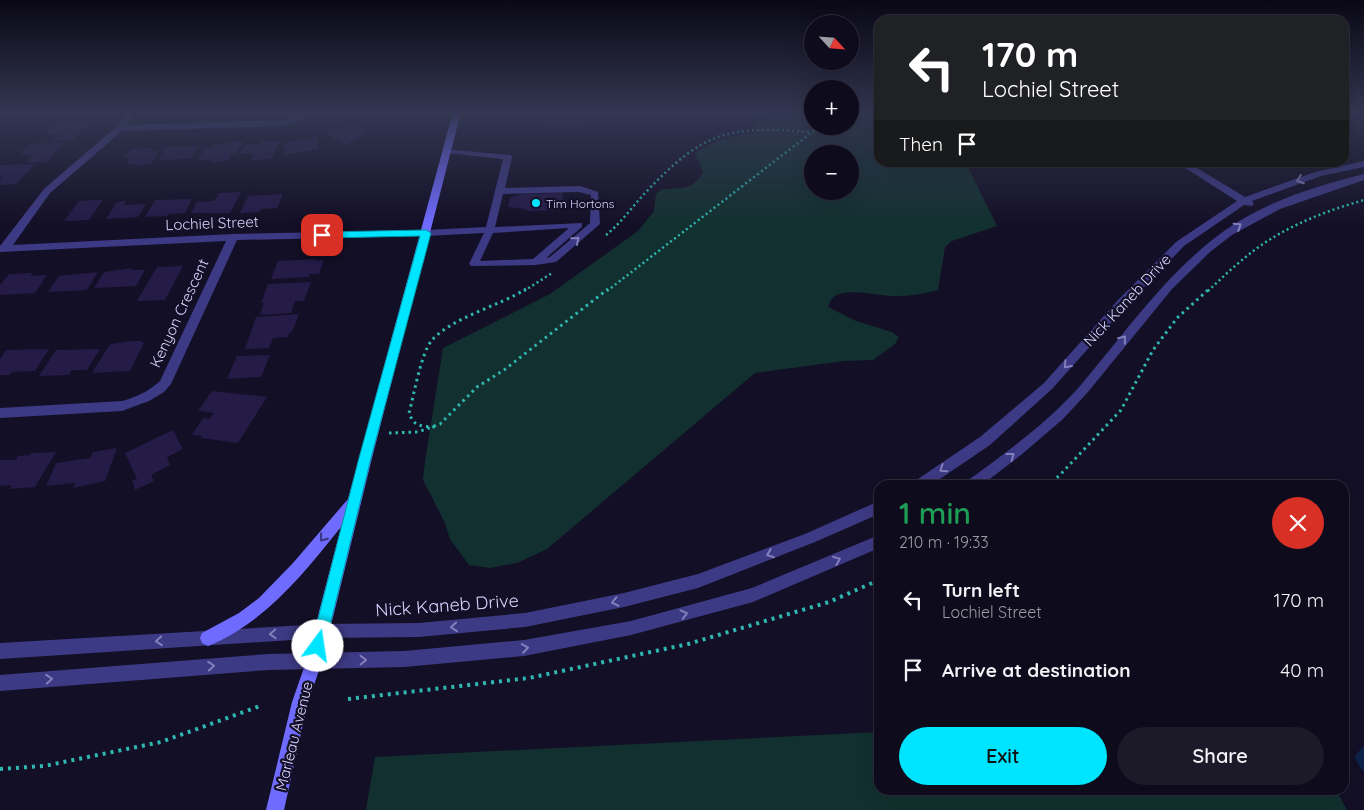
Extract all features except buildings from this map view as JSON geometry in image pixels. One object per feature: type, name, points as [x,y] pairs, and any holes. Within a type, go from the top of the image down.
[{"type":"main road","name":"Marleau Avenue","points":[[275,810],[300,702],[314,662],[371,434],[447,151]]},
{"type":"main road","points":[[208,638],[241,621],[264,603],[300,566],[354,500]]},
{"type":"street","points":[[2,249],[47,191],[95,150]]},
{"type":"street","points":[[1349,161],[1364,160]]},
{"type":"street","name":"Nick Kaneb Drive","points":[[927,480],[985,441],[1048,386],[1123,302],[1180,244],[1244,201],[1318,174],[1364,164]]},
{"type":"street","points":[[1188,167],[1262,212]]},
{"type":"street","name":"Nick Kaneb Drive","points":[[979,480],[1030,442],[1083,390],[1168,285],[1194,260],[1228,232],[1262,212],[1364,177]]},
{"type":"street","name":"Lochiel Street","points":[[2,249],[233,237],[426,233]]},
{"type":"street","name":"Kenyon Crescent","points":[[0,413],[122,406],[139,402],[154,394],[165,384],[233,237]]},
{"type":"street","name":"Nick Kaneb Drive","points":[[0,651],[322,631],[419,630],[525,620],[624,600],[698,581],[810,538],[874,509]]},
{"type":"street","points":[[0,683],[268,662],[404,659],[524,648],[631,628],[753,595],[874,544]]},
{"type":"lane","points":[[447,151],[491,158],[508,157],[490,230],[474,264],[553,260],[595,224],[596,194],[580,189],[500,191]]},
{"type":"lane","points":[[426,233],[579,225],[535,262]]},
{"type":"path","points":[[371,434],[418,433],[435,427],[454,413],[467,396],[480,384],[504,370],[789,150]]},
{"type":"path","points":[[1053,480],[1121,410],[1153,350],[1178,318],[1234,267],[1273,237],[1326,211],[1364,200]]},
{"type":"path","points":[[348,700],[529,678],[688,644],[829,602],[874,582]]},
{"type":"path","points":[[0,769],[44,766],[162,742],[260,706]]},
{"type":"green space","points":[[701,150],[804,150],[804,200],[859,200],[859,150],[874,150],[874,167],[968,167],[997,226],[952,241],[945,247],[938,290],[901,296],[849,292],[832,298],[828,307],[856,321],[892,332],[899,337],[895,344],[873,360],[844,361],[755,373],[547,549],[517,563],[490,568],[469,565],[450,539],[444,521],[423,480],[443,348],[550,294],[638,231],[654,211],[656,194],[660,190],[690,186],[699,179],[703,172],[695,154]]},
{"type":"green space","points":[[874,732],[874,795],[1339,795],[1347,810],[366,810],[375,757]]},
{"type":"waterway","points":[[1364,751],[1359,757],[1364,766]]},
{"type":"place","name":"Tim Hortons","points":[[536,203]]},
{"type":"route","points":[[318,646],[365,458],[426,233],[322,235]]}]
